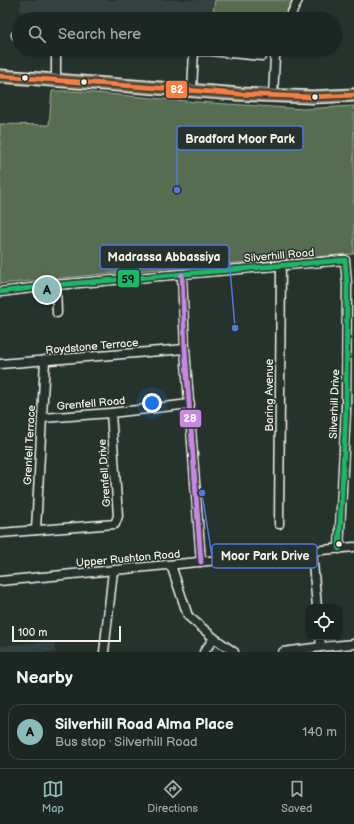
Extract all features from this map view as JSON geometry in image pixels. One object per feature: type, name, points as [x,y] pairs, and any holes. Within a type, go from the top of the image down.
[{"type":"highway","points":[[0,76],[273,96],[312,97],[354,95]]},
{"type":"street","points":[[293,12],[298,0]]},
{"type":"street","points":[[56,56],[56,80]]},
{"type":"street","points":[[192,90],[194,56]]},
{"type":"street","points":[[273,96],[275,56]]},
{"type":"street","name":"Silverhill Road","points":[[0,292],[56,285],[345,260]]},
{"type":"street","name":"Silverhill Drive","points":[[339,549],[350,410],[345,260]]},
{"type":"street","name":"Baring Avenue","points":[[278,524],[281,266]]},
{"type":"street","points":[[182,275],[185,349],[201,562]]},
{"type":"street","points":[[56,285],[57,313]]},
{"type":"street","name":"Roydstone Terrace","points":[[0,364],[185,349]]},
{"type":"street","name":"Grenfell Terrace","points":[[36,530],[45,360]]},
{"type":"street","name":"Grenfell Road","points":[[42,418],[111,413],[190,404]]},
{"type":"street","name":"Grenfell Drive","points":[[36,530],[115,524],[118,516],[111,413]]},
{"type":"street","points":[[0,533],[36,530]]},
{"type":"street","name":"Upper Rushton Road","points":[[0,582],[354,547]]},
{"type":"street","points":[[312,552],[317,604]]},
{"type":"street","points":[[171,565],[188,616],[214,638],[234,652]]},
{"type":"street","points":[[104,652],[113,571]]},
{"type":"street","points":[[204,652],[214,638]]},
{"type":"street","points":[[320,640],[321,647]]},
{"type":"street","points":[[283,652],[354,644]]},
{"type":"shaded area","points":[[21,0],[215,0],[213,12],[20,11]]},
{"type":"shaded area","points":[[54,641],[55,652],[0,652],[0,646]]},
{"type":"green space","points":[[215,0],[292,0],[286,12],[213,12]]},
{"type":"green space","points":[[52,91],[74,91],[197,102],[303,109],[354,106],[354,254],[134,271],[0,284],[0,124],[49,125]]},
{"type":"transit line","name":"82","points":[[0,76],[238,94],[312,97],[354,95]]},
{"type":"transit line","name":"59","points":[[0,292],[56,285],[345,260],[347,284],[346,410],[339,549]]},
{"type":"transit line","name":"28","points":[[182,275],[185,349],[201,562]]},
{"type":"place","name":"Bradford Moor Park","points":[[177,190]]},
{"type":"place","name":"Silverhill Road Alma Place","points":[[47,290]]},
{"type":"place","name":"Madrassa Abbassiya","points":[[235,328]]},
{"type":"place","name":"Moor Park Drive","points":[[202,493]]}]
